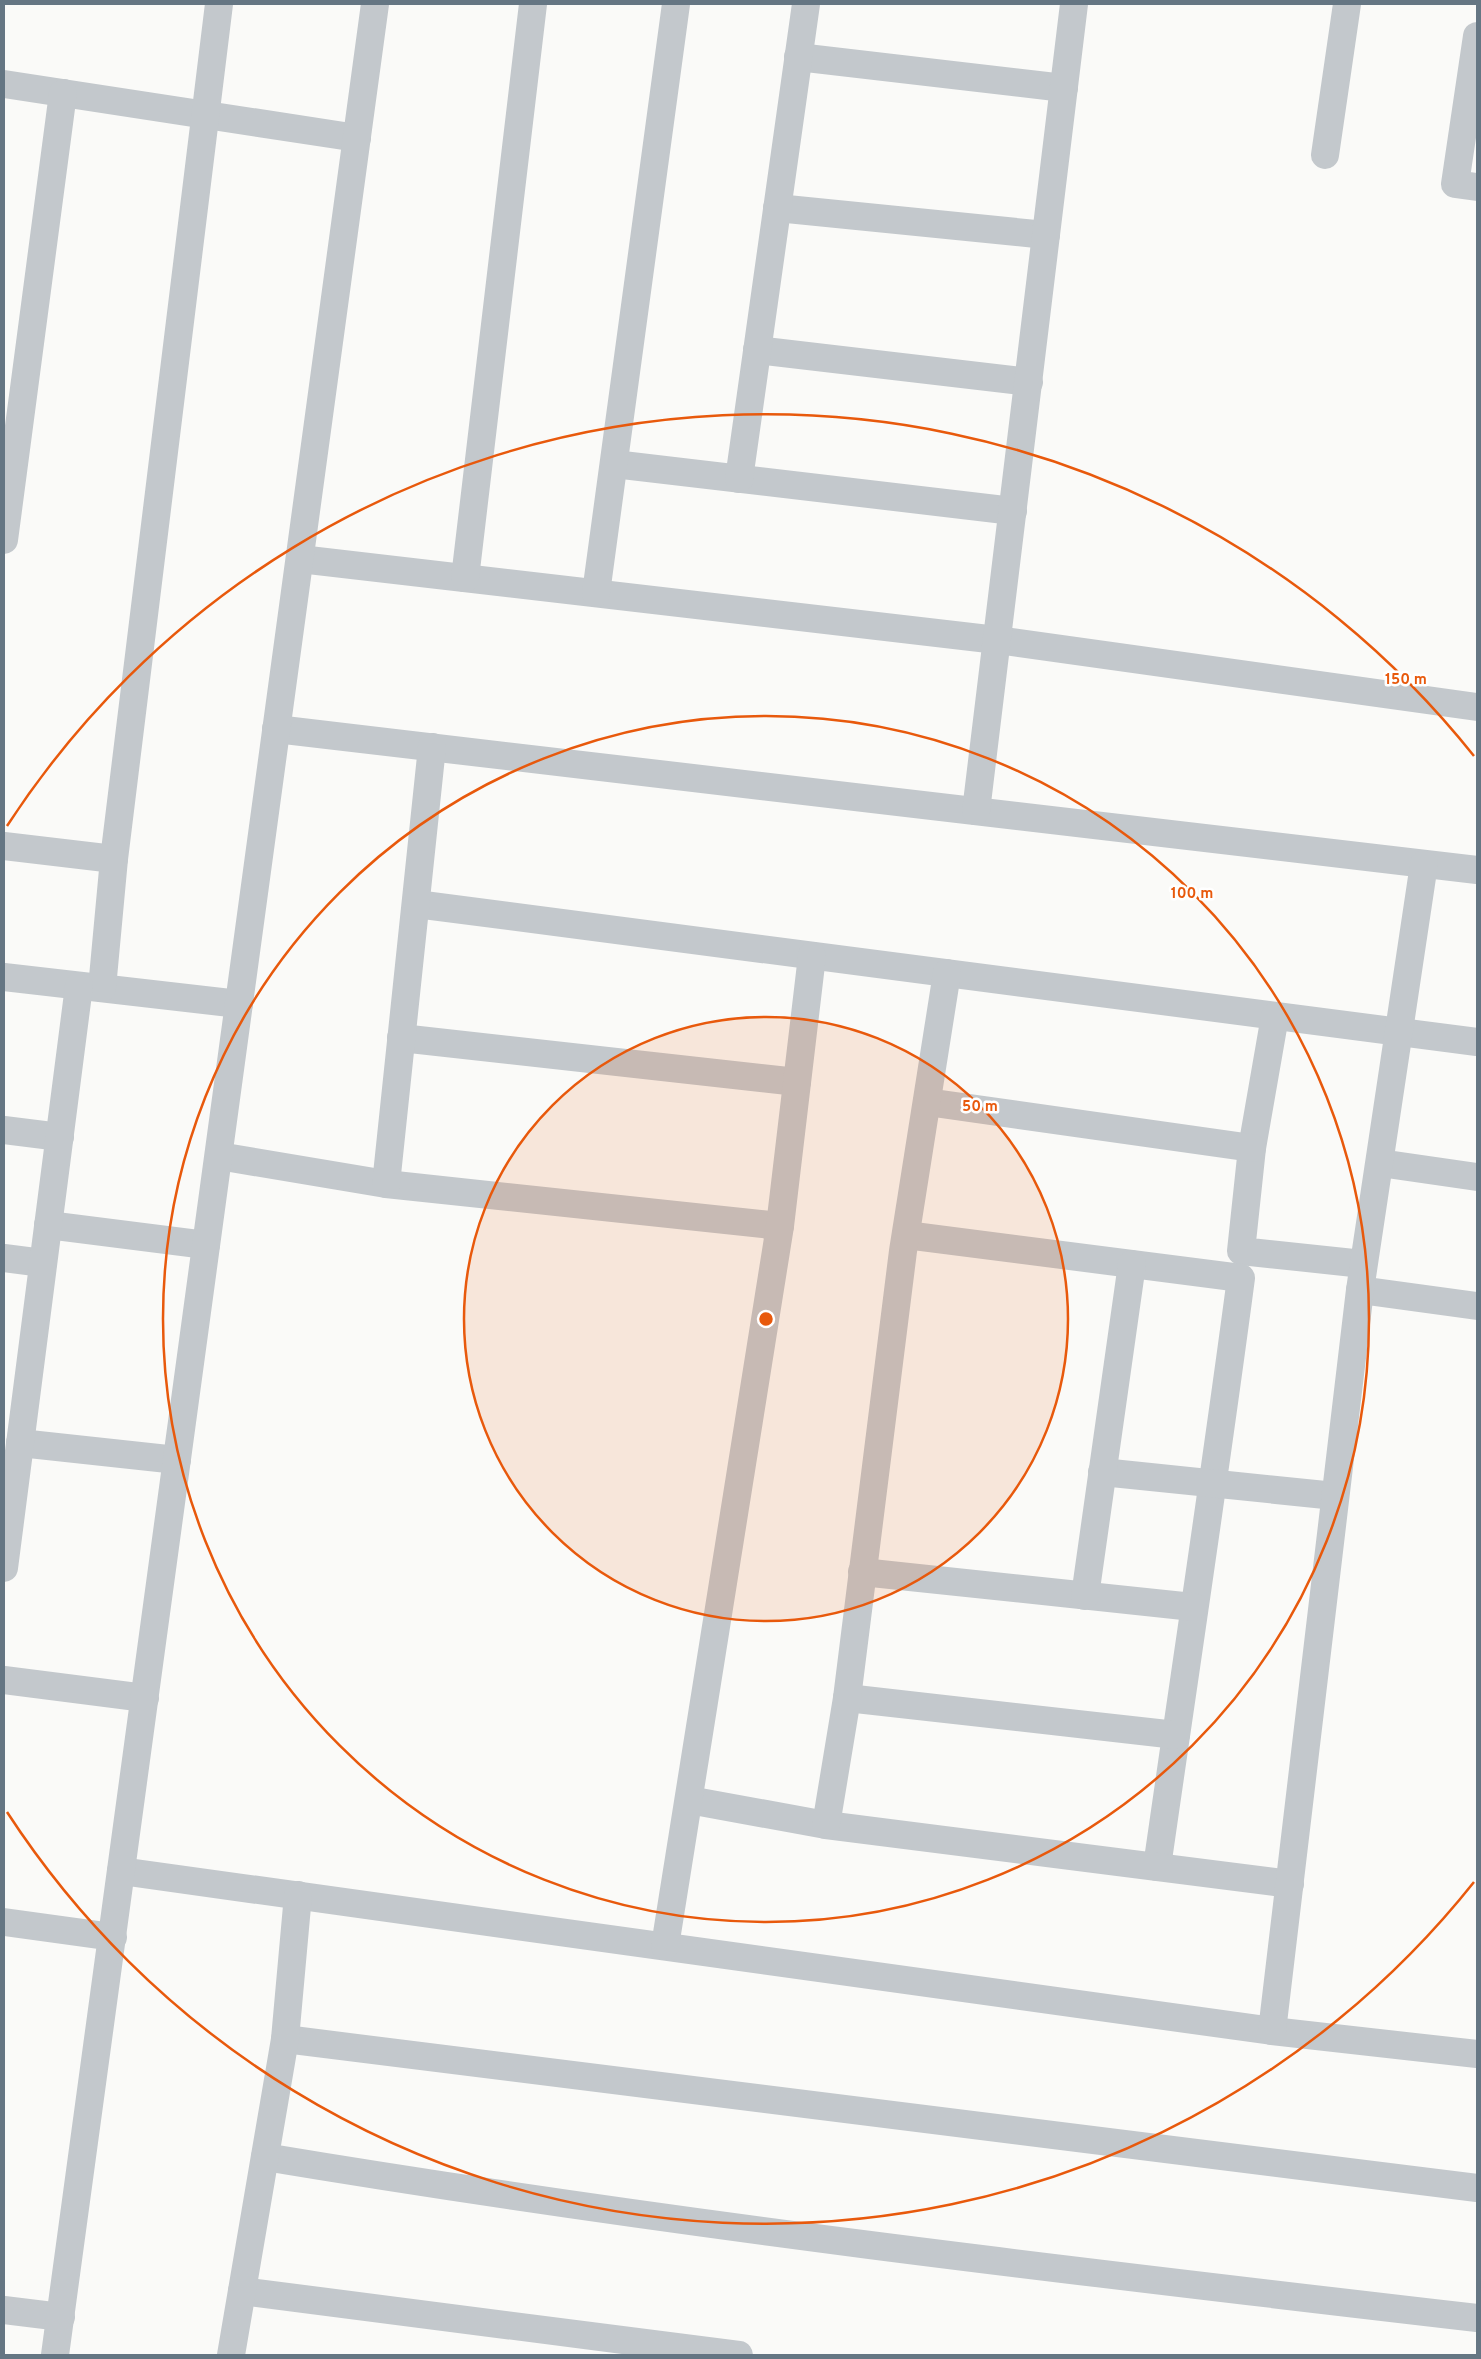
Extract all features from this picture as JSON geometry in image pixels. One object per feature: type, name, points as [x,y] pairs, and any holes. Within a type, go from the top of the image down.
[{"type":"street","points":[[4,1568],[20,1443],[15,1392],[43,1263],[60,1136],[91,987],[114,859],[220,4]]},
{"type":"street","points":[[55,2355],[375,4]]},
{"type":"street","points":[[465,578],[534,4]]},
{"type":"street","points":[[596,593],[676,4]]},
{"type":"street","points":[[739,478],[806,4]]},
{"type":"street","points":[[976,811],[1074,4]]},
{"type":"street","points":[[1325,155],[1347,4]]},
{"type":"street","points":[[1477,36],[1455,184],[1477,187]]},
{"type":"street","points":[[798,57],[1064,88]]},
{"type":"street","points":[[4,84],[357,138]]},
{"type":"street","points":[[4,540],[63,93]]},
{"type":"street","points":[[777,208],[1046,235]]},
{"type":"street","points":[[757,350],[1029,382]]},
{"type":"street","points":[[614,464],[1013,511]]},
{"type":"street","points":[[300,559],[997,640],[1477,706]]},
{"type":"street","points":[[276,729],[1477,870]]},
{"type":"street","points":[[386,1184],[432,747]]},
{"type":"street","points":[[4,846],[114,859]]},
{"type":"street","points":[[1272,2031],[1362,1277],[1424,864]]},
{"type":"street","points":[[416,904],[1477,1042]]},
{"type":"street","points":[[665,1946],[780,1226],[812,956]]},
{"type":"street","points":[[826,1825],[846,1698],[906,1235],[947,974]]},
{"type":"street","points":[[4,977],[239,1004]]},
{"type":"street","points":[[1275,1016],[1252,1148],[1241,1251],[1362,1277],[1477,1306]]},
{"type":"street","points":[[401,1038],[797,1082]]},
{"type":"street","points":[[927,1102],[1252,1148]]},
{"type":"street","points":[[4,1130],[60,1136]]},
{"type":"street","points":[[219,1156],[386,1184],[780,1226]]},
{"type":"street","points":[[1380,1163],[1477,1177]]},
{"type":"street","points":[[48,1225],[206,1246]]},
{"type":"street","points":[[906,1235],[1241,1278],[1214,1483],[1193,1607],[1157,1867]]},
{"type":"street","points":[[4,1258],[43,1263]]},
{"type":"street","points":[[1085,1596],[1132,1264]]},
{"type":"street","points":[[20,1443],[178,1460]]},
{"type":"street","points":[[1102,1472],[1336,1496]]},
{"type":"street","points":[[862,1572],[1193,1607]]},
{"type":"street","points":[[4,1680],[145,1698]]},
{"type":"street","points":[[846,1698],[1176,1735]]},
{"type":"street","points":[[689,1800],[826,1825],[1290,1884]]},
{"type":"street","points":[[121,1871],[1272,2031],[1477,2054]]},
{"type":"street","points":[[232,2355],[284,2039],[298,1895]]},
{"type":"street","points":[[4,1922],[113,1937]]},
{"type":"street","points":[[284,2039],[1477,2188]]},
{"type":"street","points":[[265,2157],[403,2180],[969,2259],[1477,2318]]},
{"type":"street","points":[[242,2291],[739,2355]]},
{"type":"street","points":[[4,2310],[61,2317]]}]
